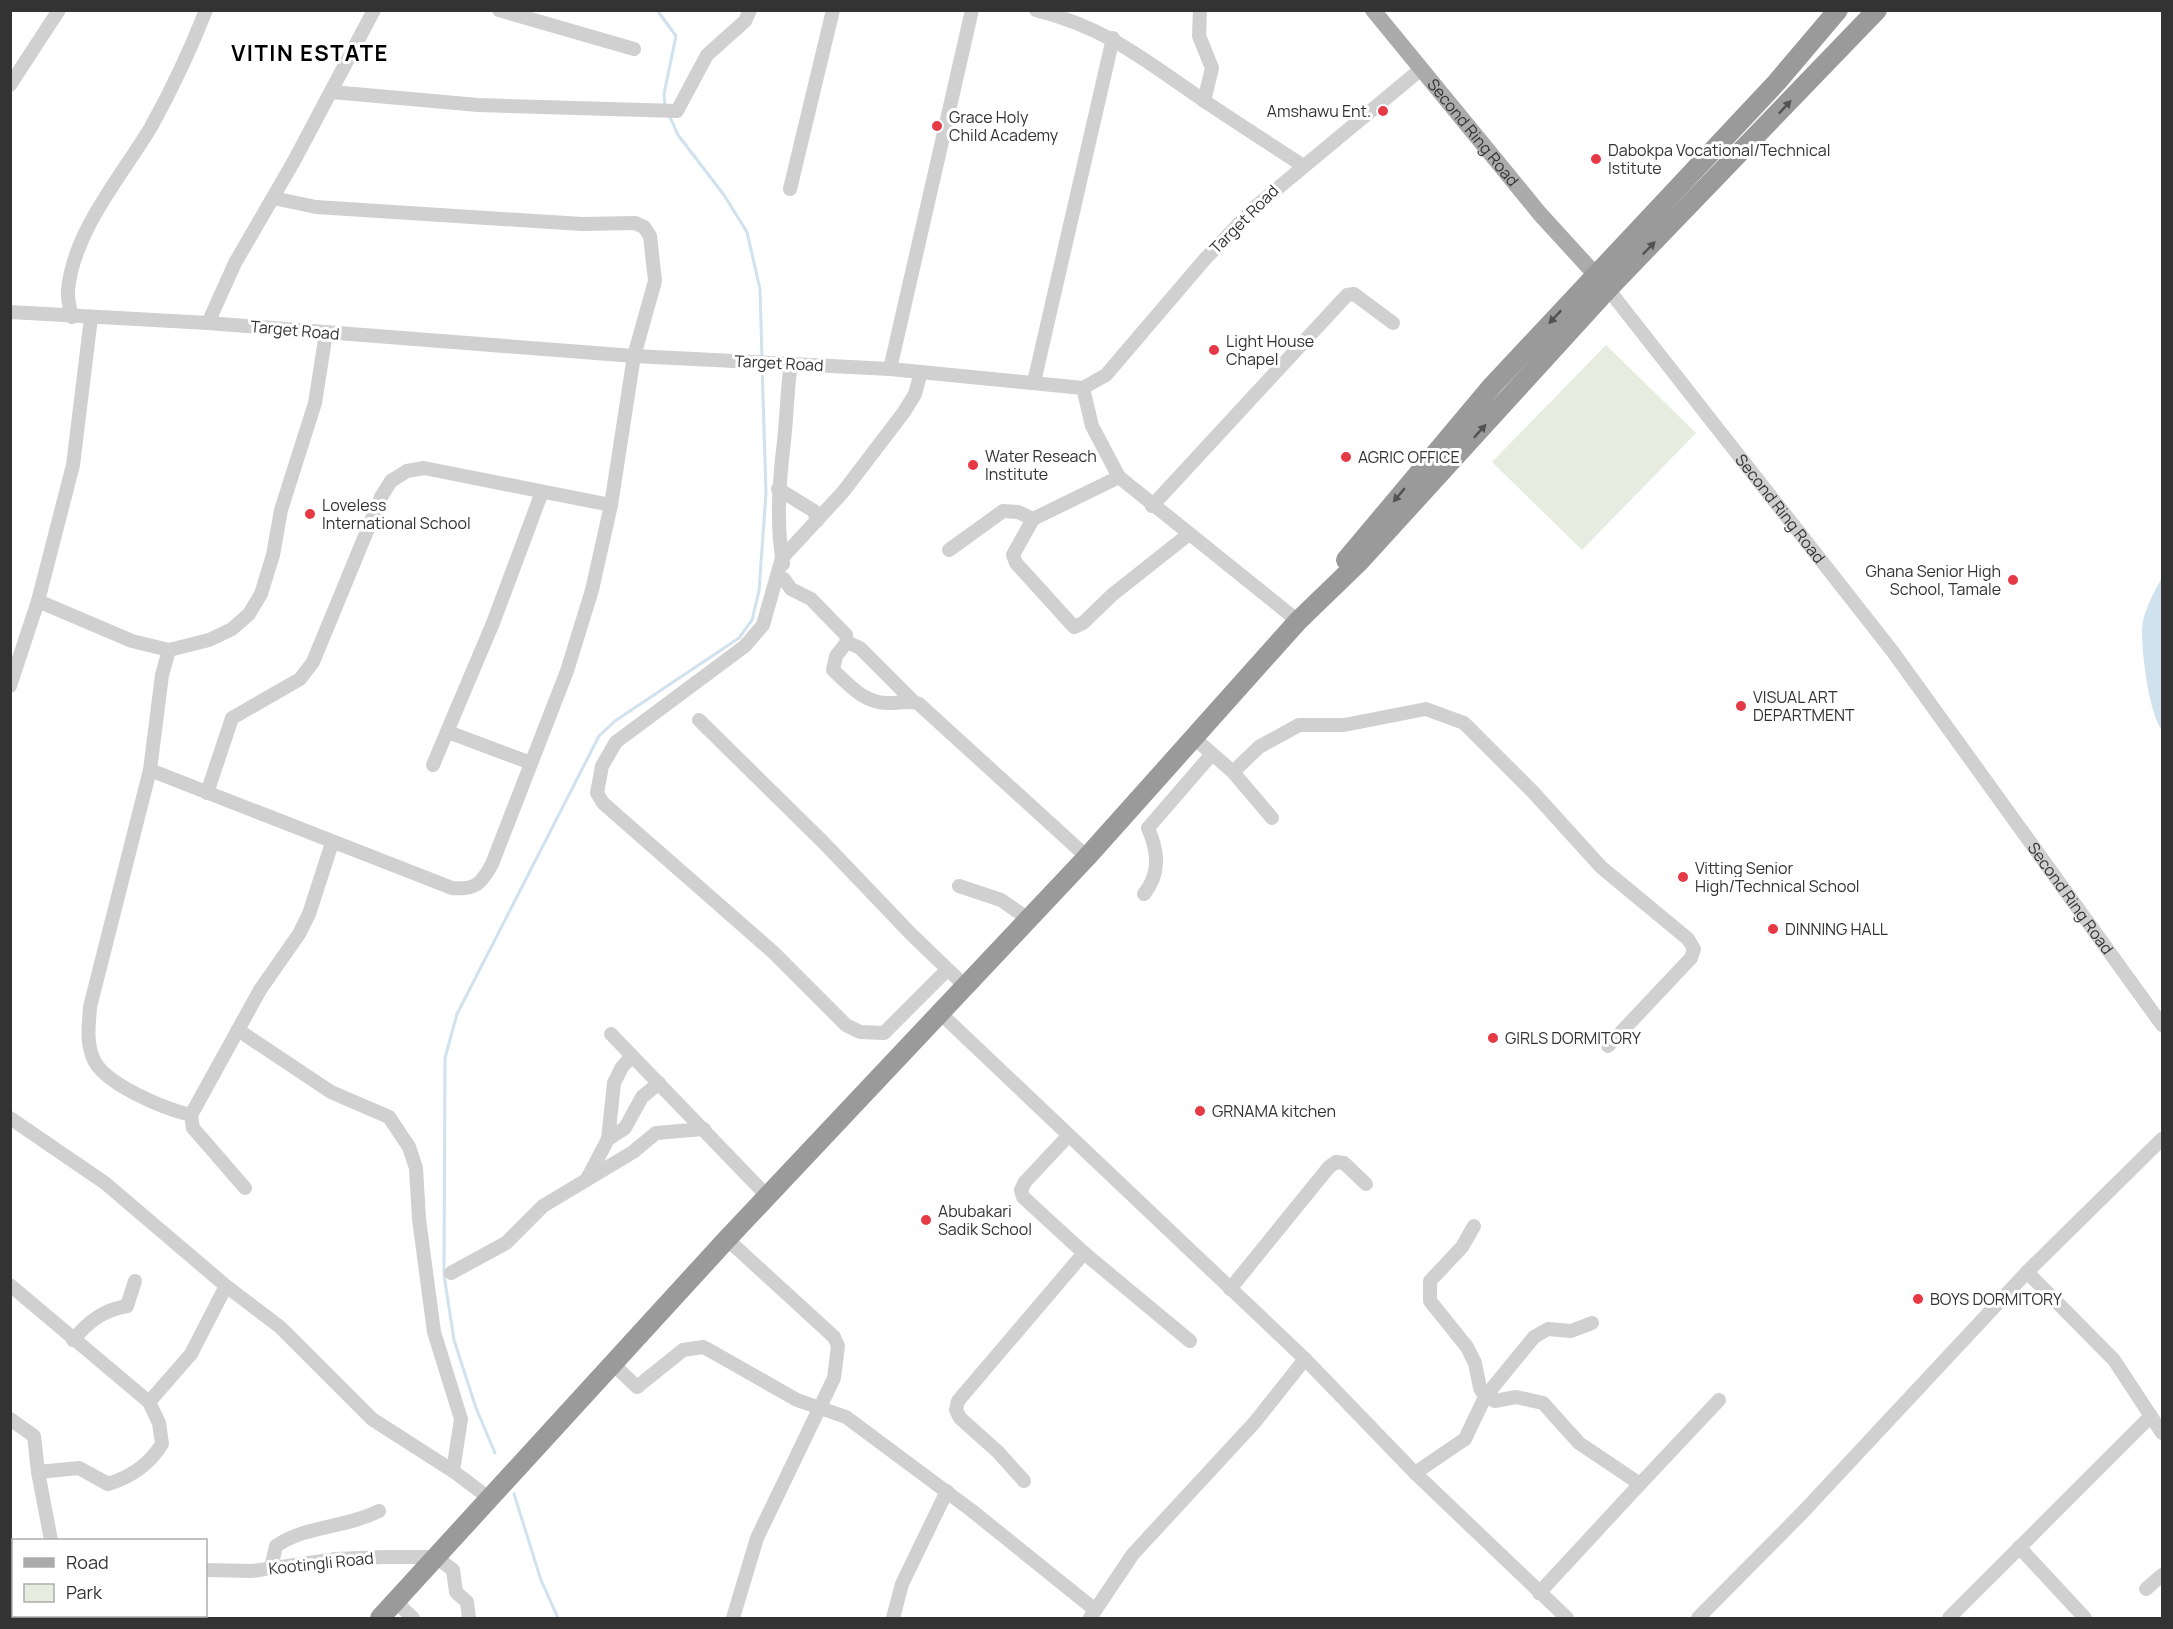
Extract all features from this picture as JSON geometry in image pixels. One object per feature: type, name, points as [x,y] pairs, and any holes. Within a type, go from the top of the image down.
[{"type":"highway","points":[[1602,282],[1778,82],[1838,10]]},
{"type":"highway","points":[[380,1618],[727,1239],[964,984],[1086,857],[1194,738],[1323,595],[1351,552],[1436,450],[1559,312],[1602,282],[1876,10]]},
{"type":"main road","name":"Second Ring Road","points":[[1373,10],[1420,70],[1602,282]]},
{"type":"street","points":[[10,85],[59,10]]},
{"type":"street","points":[[72,317],[68,293],[71,269],[82,239],[150,127],[185,63],[206,10]]},
{"type":"street","points":[[208,323],[235,263],[332,92],[374,10]]},
{"type":"street","points":[[499,10],[634,50]]},
{"type":"street","points":[[332,92],[478,105],[677,111],[707,55],[744,21],[750,10]]},
{"type":"street","points":[[790,189],[833,10]]},
{"type":"street","points":[[890,369],[972,10]]},
{"type":"street","points":[[1200,10],[1199,36],[1212,68],[1204,101]]},
{"type":"street","points":[[1042,11],[1085,25],[1113,38],[1302,165]]},
{"type":"street","points":[[1034,382],[1113,38]]},
{"type":"street","name":"Target Road","points":[[10,312],[208,323],[634,356],[890,369],[1083,388],[1106,375],[1231,231],[1302,165],[1420,70]]},
{"type":"street","points":[[150,770],[452,888],[468,889],[482,881],[492,864],[567,671],[592,590],[611,506],[634,356],[655,281],[650,236],[644,227],[635,223],[582,224],[316,207],[273,198]]},
{"type":"street","name":"Second Ring Road","points":[[1602,282],[1893,652],[2163,1025]]},
{"type":"street","points":[[1152,506],[1347,295],[1354,294],[1393,323]]},
{"type":"street","points":[[10,686],[38,601],[74,465],[91,318]]},
{"type":"street","points":[[38,601],[132,641],[170,650],[209,640],[231,629],[249,614],[261,594],[273,555],[281,510],[315,403],[326,333]]},
{"type":"street","points":[[769,599],[782,588],[784,579],[778,541],[778,489],[787,363]]},
{"type":"street","points":[[921,372],[915,394],[904,412],[816,521],[782,558],[763,625],[745,646],[616,742],[602,766],[597,793],[603,803],[773,952],[846,1026],[860,1032],[884,1032],[947,970]]},
{"type":"street","points":[[1083,388],[1092,426],[1119,477],[1152,506],[1298,621]]},
{"type":"street","points":[[207,793],[232,718],[300,679],[313,662],[354,558],[391,481],[407,471],[424,468],[611,506]]},
{"type":"street","points":[[1119,477],[1033,519],[1013,555],[1016,563],[1074,627],[1083,623],[1120,588],[1189,534]]},
{"type":"street","points":[[778,489],[814,512],[816,521]]},
{"type":"street","points":[[433,765],[542,492]]},
{"type":"street","points":[[949,550],[1003,511],[1018,512],[1033,519]]},
{"type":"street","points":[[784,579],[791,589],[812,599],[846,635],[847,642],[836,656],[833,670],[859,694],[879,703],[914,702]]},
{"type":"street","points":[[847,642],[860,648],[914,702],[1086,857]]},
{"type":"street","points":[[170,650],[162,675],[150,770],[90,1007],[88,1040],[93,1060],[106,1073],[148,1102],[191,1116]]},
{"type":"street","points":[[1233,772],[1259,747],[1299,725],[1344,725],[1426,709],[1464,723],[1524,783],[1601,867],[1688,939],[1694,949],[1692,958],[1608,1046]]},
{"type":"street","points":[[699,720],[947,970],[964,984]]},
{"type":"street","points":[[448,732],[531,763]]},
{"type":"street","points":[[1194,738],[1233,772],[1272,818]]},
{"type":"street","points":[[1144,894],[1152,883],[1156,870],[1155,845],[1148,828],[1212,754]]},
{"type":"street","points":[[245,1188],[193,1128],[191,1116],[238,1030],[309,914],[332,843]]},
{"type":"street","points":[[959,886],[1001,900],[1027,918]]},
{"type":"street","points":[[939,1011],[1352,1404],[1415,1473],[1567,1618]]},
{"type":"street","points":[[238,1030],[331,1092],[389,1118],[409,1147],[416,1168],[419,1219],[434,1332],[461,1419],[453,1471]]},
{"type":"street","points":[[611,1034],[767,1196]]},
{"type":"street","points":[[587,1179],[608,1139],[614,1083],[622,1067],[632,1056]]},
{"type":"street","points":[[608,1139],[625,1128],[642,1097],[659,1083]]},
{"type":"street","points":[[10,1118],[105,1183],[226,1286],[293,1339],[372,1419],[453,1471],[495,1492]]},
{"type":"street","points":[[451,1273],[506,1243],[543,1206],[633,1152],[656,1133],[704,1130]]},
{"type":"street","points":[[1069,1135],[1024,1182],[1021,1190],[1023,1197],[1084,1253],[1190,1341]]},
{"type":"street","points":[[1698,1618],[1810,1504],[2027,1272],[2163,1139]]},
{"type":"street","points":[[1230,1289],[1329,1167],[1336,1162],[1344,1164],[1366,1184]]},
{"type":"street","points":[[1474,1226],[1455,1256],[1430,1281],[1428,1288],[1430,1301],[1467,1347],[1475,1363],[1480,1388],[1485,1397],[1495,1401],[1516,1397],[1543,1403],[1579,1443],[1640,1484]]},
{"type":"street","points":[[727,1239],[834,1337],[838,1346],[834,1378],[818,1407],[757,1538],[733,1618]]},
{"type":"street","points":[[1024,1481],[998,1452],[960,1418],[956,1410],[958,1401],[1084,1253]]},
{"type":"street","points":[[2027,1272],[2114,1360],[2163,1433]]},
{"type":"street","points":[[73,1340],[84,1327],[108,1309],[127,1306],[135,1281]]},
{"type":"street","points":[[10,1285],[148,1401],[159,1423],[162,1444],[153,1459],[126,1478],[108,1484],[79,1468],[38,1472]]},
{"type":"street","points":[[148,1401],[191,1354],[226,1286]]},
{"type":"street","points":[[1415,1473],[1465,1439],[1485,1397],[1534,1337],[1548,1329],[1572,1331],[1592,1323]]},
{"type":"street","points":[[613,1364],[637,1387],[683,1350],[703,1347],[768,1385],[846,1417],[947,1491],[1092,1614],[1140,1547],[1255,1422],[1305,1359]]},
{"type":"street","points":[[1539,1593],[1719,1400]]},
{"type":"street","points":[[1949,1618],[2151,1416]]},
{"type":"street","points":[[10,1419],[34,1436],[38,1472],[51,1539]]},
{"type":"street","points":[[893,1618],[902,1584],[947,1491]]},
{"type":"street","points":[[271,1568],[276,1546],[293,1535],[359,1521],[379,1511]]},
{"type":"street","points":[[2019,1547],[2085,1618]]},
{"type":"street","points":[[436,1557],[453,1570],[456,1592],[467,1602],[469,1618]]},
{"type":"street","name":"Kootingli Road","points":[[207,1570],[271,1568],[336,1559],[436,1557]]},
{"type":"street","points":[[2146,1589],[2163,1575]]},
{"type":"street","points":[[395,1601],[413,1618]]},
{"type":"green space","points":[[1606,345],[1696,433],[1582,550],[1492,462]]},
{"type":"water","points":[[2162,578],[2162,730],[2157,722],[2149,695],[2142,631],[2146,610]]},
{"type":"waterway","points":[[657,10],[676,36],[664,94],[665,106]]},
{"type":"waterway","points":[[669,115],[678,135],[724,195],[747,232],[760,289],[762,359]]},
{"type":"waterway","points":[[495,1453],[476,1408],[454,1340],[444,1275],[445,1058],[457,1014],[599,736],[615,721],[739,638],[752,620],[759,591],[766,493],[762,365]]},
{"type":"waterway","points":[[514,1494],[541,1580],[558,1618]]},
{"type":"place","name":"Amshawu Ent.","points":[[1383,111]]},
{"type":"place","name":"Grace Holy Child Academy","points":[[937,126]]},
{"type":"place","name":"Dabokpa Vocational/Technical Istitute","points":[[1596,159]]},
{"type":"place","name":"Light House Chapel","points":[[1214,350]]},
{"type":"place","name":"AGRIC OFFICE","points":[[1346,457]]},
{"type":"place","name":"Water Reseach Institute","points":[[973,465]]},
{"type":"place","name":"Loveless International School","points":[[310,514]]},
{"type":"place","name":"Ghana Senior High School, Tamale","points":[[2013,580]]},
{"type":"place","name":"VISUAL ART DEPARTMENT","points":[[1741,706]]},
{"type":"place","name":"Vitting Senior High/Technical School","points":[[1683,877]]},
{"type":"place","name":"DINNING HALL","points":[[1773,929]]},
{"type":"place","name":"GIRLS DORMITORY","points":[[1493,1038]]},
{"type":"place","name":"GRNAMA kitchen","points":[[1200,1111]]},
{"type":"place","name":"Abubakari Sadik School","points":[[926,1220]]},
{"type":"place","name":"BOYS DORMITORY","points":[[1918,1299]]},
{"type":"district","name":"VITIN ESTATE","points":[[310,53]]}]
